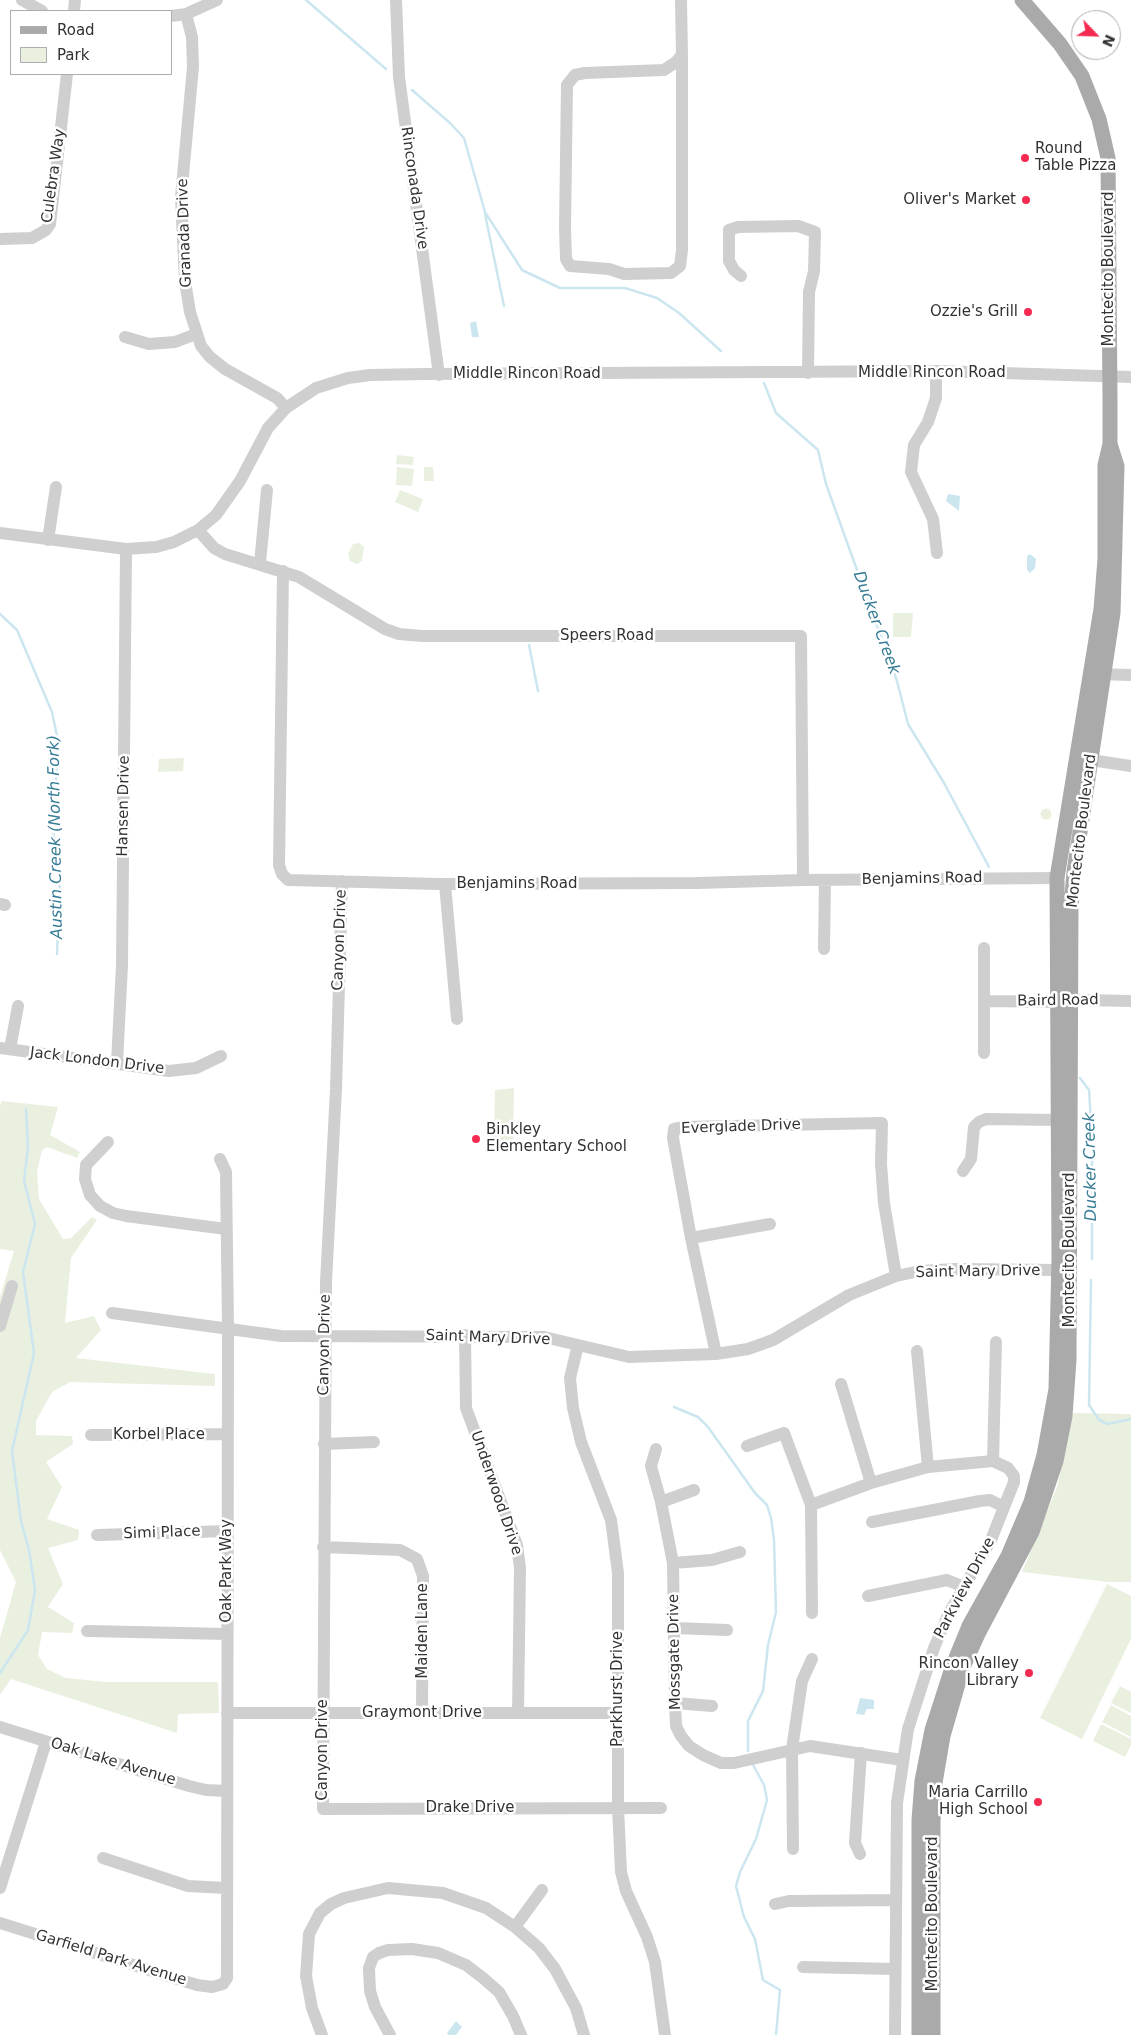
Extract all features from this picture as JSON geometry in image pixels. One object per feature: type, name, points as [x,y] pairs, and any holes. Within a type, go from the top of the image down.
[{"type":"main road","name":"Montecito Boulevard","points":[[933,2035],[932,1822],[935,1783],[943,1736],[963,1667],[1038,1518],[1056,1461],[1065,1416],[1069,1360],[1064,1001],[1057,878],[1097,674],[1113,613],[1116,548],[1117,466],[1110,444],[1109,176],[1104,136],[1082,76],[1060,44],[1022,0]]},
{"type":"main road","name":"Montecito Boulevard","points":[[919,2035],[919,1820],[924,1772],[932,1730],[953,1665],[969,1626],[1008,1556],[1031,1502],[1044,1455],[1056,1389],[1059,1270],[1058,1120],[1064,1001],[1074,872],[1091,760],[1097,674]]},
{"type":"street","points":[[22,0],[40,10]]},
{"type":"street","points":[[172,16],[186,14],[217,0]]},
{"type":"street","name":"Rinconada Drive","points":[[396,0],[399,76],[438,375]]},
{"type":"street","points":[[681,0],[682,54],[682,250],[680,266],[671,273],[624,274],[608,269],[570,266],[566,259],[565,228],[567,85],[575,75],[584,73],[664,70],[676,62],[682,54]]},
{"type":"street","name":"Granada Drive","points":[[186,14],[192,37],[193,67],[181,197],[185,282],[196,334],[201,346],[210,357],[225,369],[277,398],[286,408]]},
{"type":"street","name":"Culebra Way","points":[[0,239],[32,238],[46,230],[50,224],[67,75]]},
{"type":"street","points":[[741,276],[734,270],[729,261],[729,230],[738,227],[798,226],[815,232],[814,271],[809,292],[808,373]]},
{"type":"street","points":[[125,338],[149,344],[175,342],[196,334]]},
{"type":"street","points":[[936,371],[936,398],[928,422],[914,445],[912,472],[933,519],[937,553]]},
{"type":"street","name":"Middle Rincon Road","points":[[0,533],[126,549],[156,547],[174,542],[198,530],[216,515],[228,500],[268,428],[286,408],[316,388],[346,378],[370,375],[936,371],[1131,377]]},
{"type":"street","points":[[48,540],[56,486]]},
{"type":"street","points":[[260,563],[268,490]]},
{"type":"street","name":"Speers Road","points":[[198,530],[214,548],[225,554],[260,563],[299,577],[385,629],[399,634],[422,636],[800,636],[803,880]]},
{"type":"street","name":"Hansen Drive","points":[[117,1064],[122,965],[126,549]]},
{"type":"street","name":"Benjamins Road","points":[[283,571],[279,865],[282,874],[288,880],[445,884],[713,883],[803,880],[1057,878]]},
{"type":"street","points":[[1097,674],[1131,675]]},
{"type":"street","points":[[1091,760],[1131,766]]},
{"type":"street","points":[[824,949],[825,880]]},
{"type":"street","name":"Canyon Drive","points":[[323,1809],[326,1264],[336,1089],[342,881]]},
{"type":"street","points":[[445,884],[457,1019]]},
{"type":"street","points":[[984,948],[984,1053]]},
{"type":"street","name":"Baird Road","points":[[985,1002],[1131,1001]]},
{"type":"street","points":[[5,1048],[18,1006]]},
{"type":"street","name":"Jack London Drive","points":[[5,1048],[169,1071],[196,1068],[221,1056]]},
{"type":"street","points":[[963,1171],[972,1159],[974,1127],[979,1122],[986,1119],[1058,1120]]},
{"type":"street","name":"Everglade Drive","points":[[716,1354],[691,1238],[673,1138],[674,1129],[684,1126],[882,1122],[881,1164],[884,1203],[896,1276]]},
{"type":"street","points":[[108,1142],[86,1165],[85,1179],[90,1195],[100,1206],[113,1213],[126,1216],[226,1229]]},
{"type":"street","name":"Oak Park Way","points":[[220,1159],[226,1172],[228,1327],[227,1978],[223,1984]]},
{"type":"street","points":[[691,1238],[770,1224]]},
{"type":"street","name":"Saint Mary Drive","points":[[112,1313],[228,1327],[281,1336],[465,1335],[544,1337],[629,1357],[716,1354],[748,1349],[773,1340],[849,1295],[896,1276],[920,1271],[955,1269],[1059,1270]]},
{"type":"street","points":[[0,1326],[12,1286]]},
{"type":"street","name":"Underwood Drive","points":[[465,1335],[466,1408],[517,1545],[520,1568],[518,1713]]},
{"type":"street","points":[[811,1505],[871,1483],[928,1467],[993,1461],[996,1342]]},
{"type":"street","name":"Parkhurst Drive","points":[[578,1344],[570,1378],[573,1408],[581,1442],[611,1520],[618,1573],[618,1807],[621,1872],[626,1891],[647,1937],[655,1962],[665,2035]]},
{"type":"street","points":[[917,1351],[928,1467]]},
{"type":"street","points":[[841,1384],[871,1483]]},
{"type":"street","points":[[747,1446],[784,1433],[811,1505],[812,1613]]},
{"type":"street","name":"Korbel Place","points":[[91,1435],[227,1434]]},
{"type":"street","points":[[324,1444],[374,1442]]},
{"type":"street","name":"Mossgate Drive","points":[[656,1449],[651,1466],[661,1502],[673,1563],[676,1726],[689,1746],[703,1755],[722,1762],[750,1759],[810,1746],[902,1760]]},
{"type":"street","name":"Parkview Drive","points":[[895,2035],[897,1803],[902,1760],[908,1729],[934,1648],[964,1587],[991,1540],[1014,1476],[1008,1468],[993,1461]]},
{"type":"street","points":[[661,1502],[694,1490]]},
{"type":"street","points":[[872,1522],[980,1501],[990,1500],[1004,1506]]},
{"type":"street","name":"Simi Place","points":[[97,1535],[228,1531]]},
{"type":"street","name":"Maiden Lane","points":[[323,1547],[400,1550],[418,1559],[423,1576],[422,1712]]},
{"type":"street","points":[[673,1563],[712,1560],[740,1552]]},
{"type":"street","points":[[868,1596],[947,1580],[964,1587]]},
{"type":"street","points":[[675,1628],[727,1630]]},
{"type":"street","points":[[87,1631],[227,1634]]},
{"type":"street","points":[[793,1849],[792,1749],[802,1681],[812,1659]]},
{"type":"street","points":[[675,1703],[712,1706]]},
{"type":"street","name":"Graymont Drive","points":[[227,1712],[618,1714]]},
{"type":"street","name":"Oak Lake Avenue","points":[[0,1726],[189,1786],[206,1790],[227,1791]]},
{"type":"street","points":[[0,1888],[46,1742]]},
{"type":"street","points":[[860,1854],[855,1843],[861,1753]]},
{"type":"street","name":"Drake Drive","points":[[323,1809],[662,1808]]},
{"type":"street","points":[[103,1858],[188,1886],[226,1888]]},
{"type":"street","points":[[322,2035],[312,2008],[306,1976],[306,1954],[309,1934],[320,1913],[331,1904],[344,1898],[388,1888],[443,1892],[486,1908],[515,1927],[539,1948],[555,1969],[576,2008],[584,2035]]},
{"type":"street","points":[[515,1927],[542,1890]]},
{"type":"street","points":[[775,1904],[789,1901],[896,1900]]},
{"type":"street","name":"Garfield Park Avenue","points":[[0,1923],[197,1985],[212,1987],[223,1984]]},
{"type":"street","points":[[390,2035],[378,2014],[370,1991],[369,1968],[373,1957],[379,1953],[388,1950],[412,1948],[438,1953],[466,1965],[483,1978],[499,1992],[513,2016],[521,2035]]},
{"type":"street","points":[[803,1967],[895,1969]]},
{"type":"green space","points":[[397,455],[414,457],[413,465],[396,464]]},
{"type":"green space","points":[[397,467],[414,469],[412,486],[396,485]]},
{"type":"green space","points":[[424,467],[433,467],[434,481],[424,481]]},
{"type":"green space","points":[[400,490],[423,499],[418,512],[395,502]]},
{"type":"green space","points":[[359,543],[364,547],[362,561],[357,564],[350,561],[348,554],[353,544]]},
{"type":"green space","points":[[893,613],[913,613],[911,637],[893,637]]},
{"type":"green space","points":[[184,758],[183,771],[158,772],[159,759]]},
{"type":"green space","points":[[1046,808],[1052,814],[1046,820],[1040,814]]},
{"type":"green space","points":[[514,1088],[513,1150],[494,1149],[495,1090]]},
{"type":"green space","points":[[2,1101],[58,1107],[50,1135],[80,1152],[77,1158],[47,1147],[42,1150],[37,1172],[39,1199],[63,1239],[71,1238],[92,1217],[97,1220],[71,1258],[65,1323],[94,1316],[101,1330],[76,1358],[215,1374],[215,1386],[70,1382],[52,1392],[36,1421],[36,1435],[72,1436],[73,1444],[46,1462],[62,1487],[47,1519],[79,1530],[78,1540],[48,1548],[63,1584],[48,1607],[74,1623],[72,1633],[42,1632],[38,1655],[47,1669],[66,1678],[107,1682],[218,1682],[219,1713],[178,1714],[177,1733],[11,1679],[0,1695],[0,1638],[16,1582],[0,1550],[0,1297],[14,1251],[0,1249],[0,1106]]},
{"type":"green space","points":[[1073,1413],[1131,1414],[1131,1582],[1108,1582],[1022,1572],[1057,1487]]},
{"type":"green space","points":[[1107,1584],[1131,1596],[1131,1639],[1082,1739],[1040,1718]]},
{"type":"green space","points":[[1120,1686],[1131,1692],[1131,1713],[1111,1703]]},
{"type":"green space","points":[[1111,1705],[1131,1716],[1131,1737],[1102,1722]]},
{"type":"green space","points":[[1101,1724],[1131,1739],[1131,1745],[1125,1757],[1093,1741]]},
{"type":"water","points":[[476,321],[479,337],[472,337],[470,323]]},
{"type":"water","points":[[948,494],[960,496],[959,511],[946,501]]},
{"type":"water","points":[[1030,554],[1036,559],[1035,568],[1030,573],[1027,570],[1027,556]]},
{"type":"water","points":[[860,1698],[874,1700],[874,1709],[867,1709],[864,1715],[856,1714]]},
{"type":"water","points":[[456,2021],[462,2027],[456,2035],[449,2035],[447,2033]]},
{"type":"waterway","name":"Ducker Creek","points":[[306,0],[386,69]]},
{"type":"waterway","name":"Ducker Creek","points":[[412,90],[450,123],[464,138],[485,212],[522,270],[560,288],[625,288],[657,298],[679,313],[721,351]]},
{"type":"waterway","points":[[485,214],[504,306]]},
{"type":"waterway","name":"Ducker Creek","points":[[764,383],[776,413],[818,450],[826,484],[897,681],[908,724],[944,783],[989,867]]},
{"type":"waterway","name":"Austin Creek (North Fork)","points":[[0,614],[17,630],[52,712],[58,741],[53,830],[60,874],[57,954]]},
{"type":"waterway","points":[[529,645],[538,691]]},
{"type":"waterway","name":"Ducker Creek","points":[[1080,1078],[1089,1090],[1092,1137],[1092,1259]]},
{"type":"waterway","name":"Austin Creek (North Fork)","points":[[0,1673],[28,1630],[35,1590],[29,1550],[21,1521],[12,1451],[34,1353],[23,1272],[35,1224],[24,1181],[28,1147],[26,1109]]},
{"type":"waterway","name":"Ducker Creek","points":[[1091,1280],[1089,1405],[1099,1420],[1108,1424],[1131,1419]]},
{"type":"waterway","points":[[674,1407],[698,1417],[708,1427],[755,1493],[767,1505],[771,1518],[774,1540],[776,1612],[768,1645],[763,1691],[748,1721],[748,1751]]},
{"type":"waterway","points":[[752,1763],[764,1785],[767,1800],[756,1839],[740,1872],[736,1886],[744,1917],[755,1939],[763,1980],[780,1990],[776,2035]]},
{"type":"place","name":"Round Table Pizza","points":[[1025,158]]},
{"type":"place","name":"Oliver's Market","points":[[1026,200]]},
{"type":"place","name":"Ozzie's Grill","points":[[1028,312]]},
{"type":"place","name":"Binkley Elementary School","points":[[476,1139]]},
{"type":"place","name":"Rincon Valley Library","points":[[1029,1673]]},
{"type":"place","name":"Maria Carrillo High School","points":[[1038,1802]]}]
